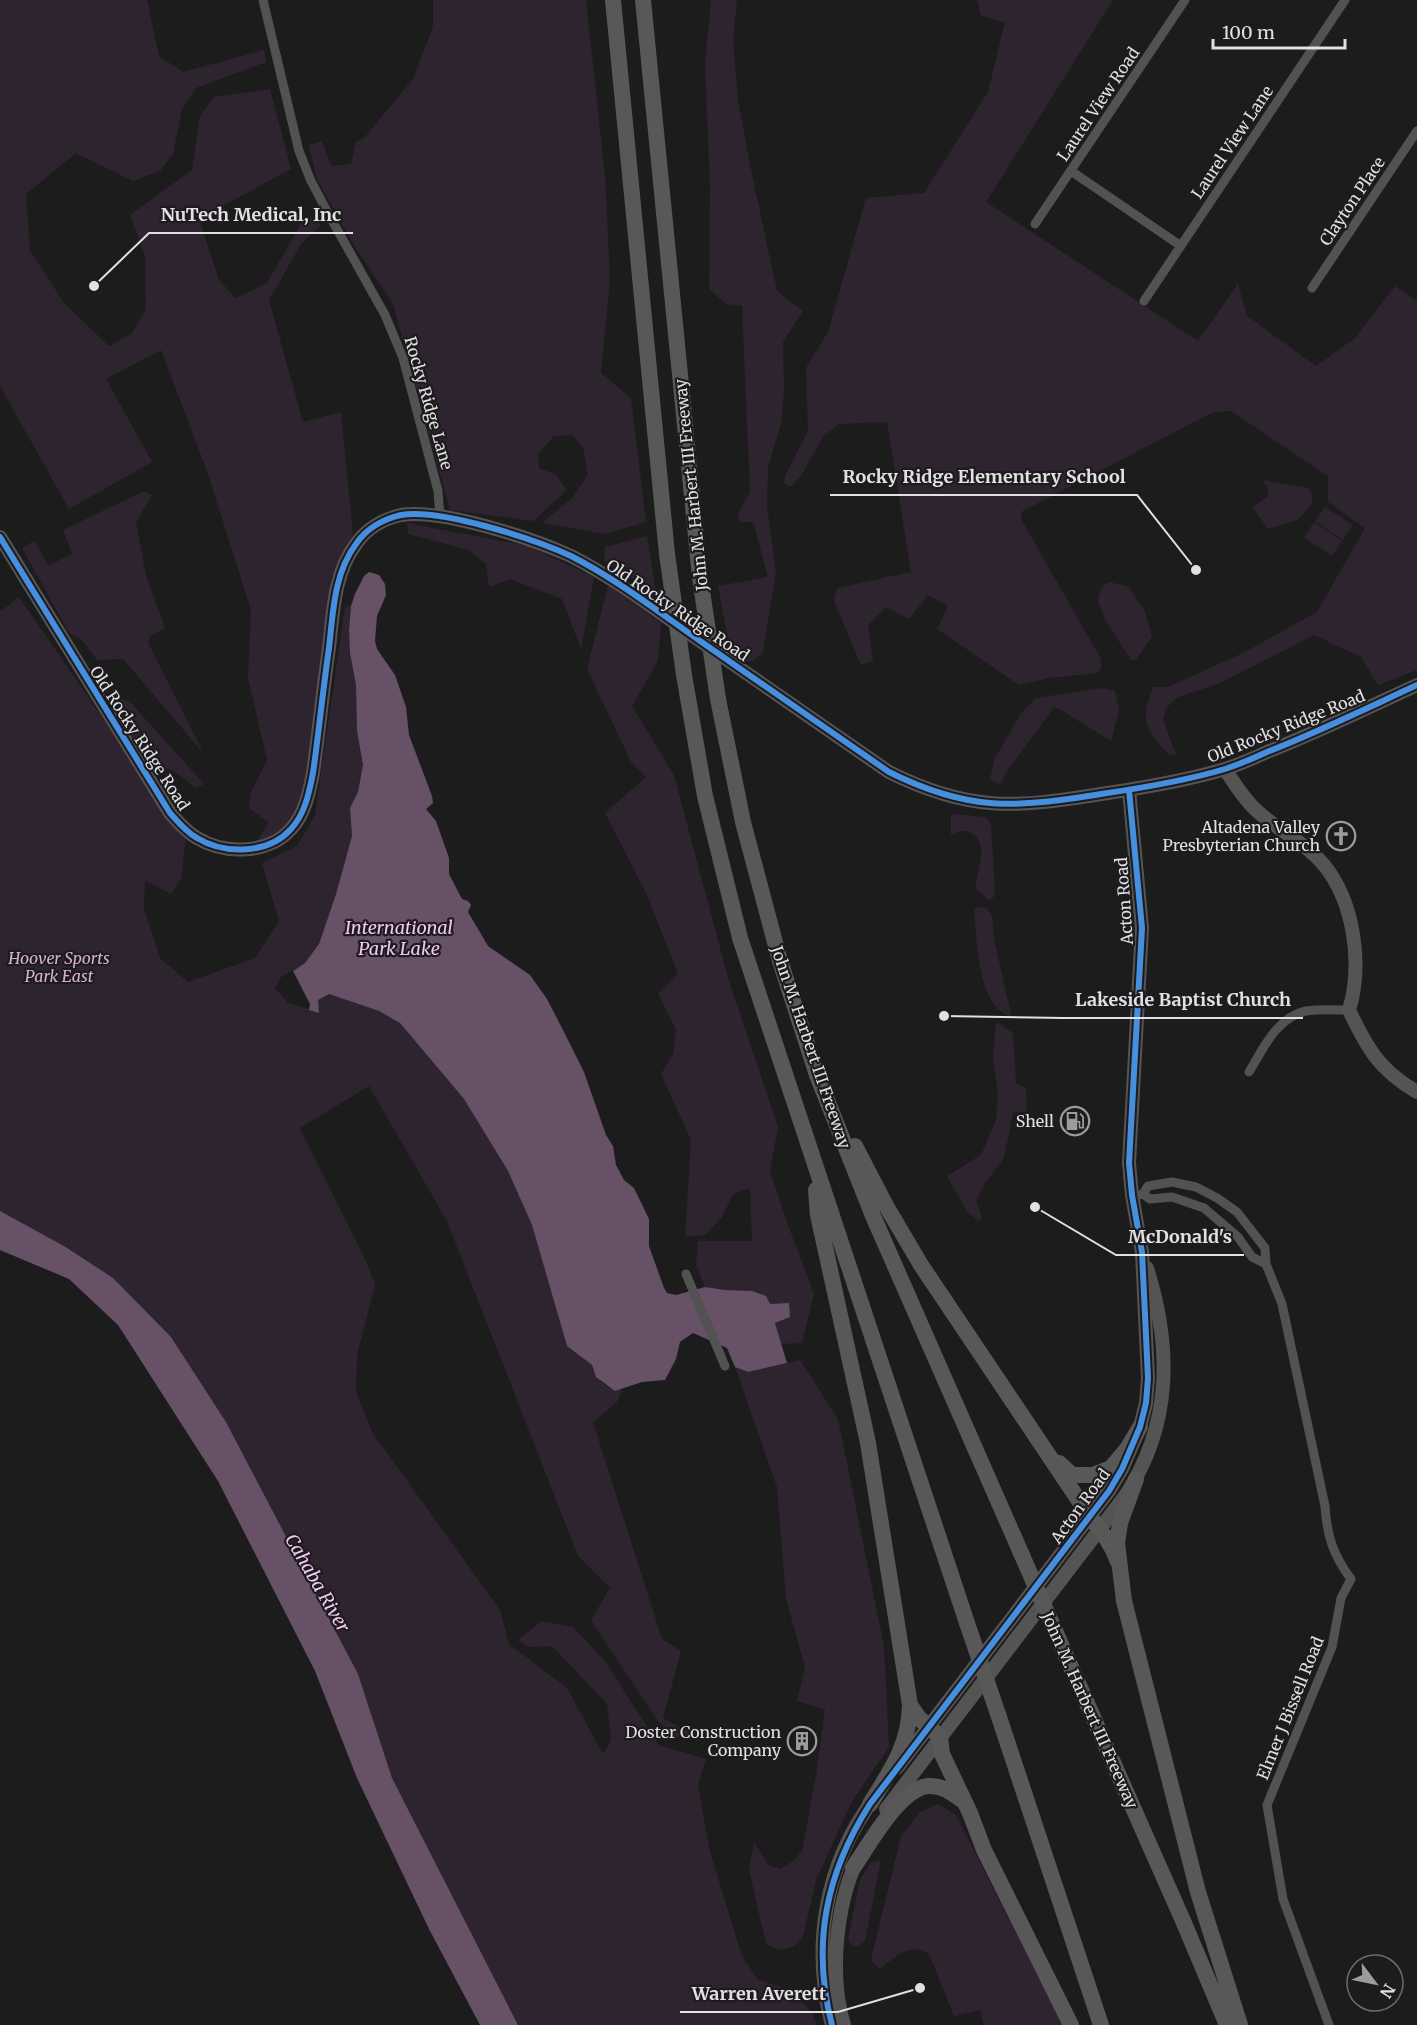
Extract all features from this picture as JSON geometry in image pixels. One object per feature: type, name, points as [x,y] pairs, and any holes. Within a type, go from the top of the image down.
[{"type":"highway","name":"John M. Harbert III Freeway","points":[[613,0],[667,554],[684,675],[705,796],[740,938],[1101,2025]]},
{"type":"highway","name":"John M. Harbert III Freeway","points":[[643,0],[700,577],[718,699],[742,822],[780,961],[817,1074],[873,1216],[1227,2025]]},
{"type":"highway","points":[[817,1074],[885,1204],[921,1265],[1095,1524],[1113,1546],[1118,1562]]},
{"type":"highway","points":[[812,1159],[818,1215],[868,1443],[910,1705],[910,1725],[906,1740],[889,1774],[870,1804]]},
{"type":"highway","points":[[1049,1455],[1072,1474],[1093,1475],[1111,1468],[1127,1449],[1140,1427]]},
{"type":"highway","points":[[1136,1479],[1120,1522],[1117,1543],[1124,1601],[1198,1892],[1240,2025]]},
{"type":"highway","points":[[910,1705],[919,1718],[935,1732],[942,1754],[984,1850],[1071,2025]]},
{"type":"highway","points":[[854,1868],[897,1806],[913,1790],[928,1786],[940,1787],[964,1802]]},
{"type":"street","name":"Rocky Ridge Lane","points":[[263,0],[299,151],[311,181],[385,315],[403,358],[438,491],[440,517]]},
{"type":"street","name":"Laurel View Road","points":[[1035,224],[1185,0]]},
{"type":"street","name":"Laurel View Lane","points":[[1144,301],[1345,0]]},
{"type":"street","name":"Clayton Place","points":[[1312,288],[1417,131]]},
{"type":"street","points":[[1071,171],[1181,246]]},
{"type":"street","name":"Old Rocky Ridge Road","points":[[0,537],[150,782],[177,822],[195,837],[215,846],[249,849],[268,845],[283,837],[296,824],[307,799],[315,756],[340,576],[350,552],[363,535],[384,521],[402,515],[440,517],[526,538],[590,566],[650,605],[889,772],[922,788],[960,800],[998,805],[1058,801],[1129,790],[1225,769],[1305,737],[1417,685]]},
{"type":"street","points":[[1225,769],[1256,809],[1305,847],[1323,864],[1335,881],[1351,919],[1355,949],[1353,998],[1349,1010],[1363,1040],[1379,1063],[1401,1083],[1417,1092]]},
{"type":"street","name":"Acton Road","points":[[1095,1524],[1140,1427],[1146,1403],[1148,1378],[1142,1252],[1137,1195],[1130,1163],[1142,928],[1129,790]]},
{"type":"street","points":[[1249,1072],[1275,1029],[1284,1021],[1305,1011],[1349,1010]]},
{"type":"street","name":"Elmer J Bissell Road","points":[[1137,1195],[1148,1186],[1172,1182],[1196,1187],[1237,1212],[1265,1248],[1266,1264],[1282,1304],[1325,1506],[1327,1530],[1338,1558],[1351,1579],[1341,1598],[1332,1647],[1267,1805],[1283,1899],[1329,2025]]},
{"type":"street","name":"Elmer J Bissell Road","points":[[1137,1195],[1150,1199],[1172,1197],[1204,1208],[1238,1237],[1252,1257],[1266,1264]]},
{"type":"street","name":"Acton Road","points":[[832,2025],[825,1997],[823,1976],[823,1930],[827,1902],[848,1841],[870,1804],[935,1732],[1095,1524],[1136,1479],[1155,1435],[1163,1393],[1164,1373],[1156,1298],[1142,1252]]},
{"type":"street","points":[[686,1274],[725,1366]]},
{"type":"street","name":"Acton Road","points":[[844,2025],[837,1994],[837,1960],[845,1891],[876,1824],[935,1732]]},
{"type":"green space","points":[[0,0],[147,0],[159,56],[183,72],[264,50],[266,62],[196,88],[182,109],[173,154],[160,171],[133,181],[76,153],[26,194],[30,251],[64,303],[109,346],[132,333],[146,309],[145,256],[130,215],[192,170],[200,116],[214,97],[270,89],[291,169],[199,219],[219,280],[236,298],[267,283],[306,215],[321,225],[301,244],[269,300],[303,422],[341,412],[353,535],[331,579],[308,764],[297,811],[286,828],[255,844],[269,823],[249,808],[251,792],[267,760],[248,678],[251,610],[207,471],[161,350],[106,379],[152,462],[69,509],[0,386]]},
{"type":"green space","points":[[433,0],[586,0],[605,176],[610,280],[601,373],[631,398],[646,522],[604,534],[542,523],[572,498],[588,475],[583,448],[572,435],[554,436],[538,454],[539,468],[556,475],[567,490],[533,521],[450,510],[393,304],[355,247],[317,179],[309,145],[322,141],[331,166],[351,164],[356,142],[364,138],[413,79],[433,27]]},
{"type":"green space","points":[[711,0],[737,0],[733,39],[738,101],[751,170],[777,291],[803,311],[783,342],[784,392],[781,423],[768,468],[767,506],[776,572],[763,652],[753,661],[745,662],[731,656],[718,586],[768,577],[753,522],[740,522],[738,513],[750,492],[742,306],[726,304],[709,289],[710,187],[705,64]]},
{"type":"green space","points":[[977,0],[1113,0],[986,202],[1198,341],[1238,284],[1247,316],[1316,366],[1355,338],[1395,286],[1417,301],[1417,670],[1378,685],[1361,657],[1314,635],[1218,684],[1178,697],[1166,708],[1163,719],[1176,755],[1168,754],[1154,737],[1146,717],[1153,687],[1168,687],[1243,653],[1317,612],[1365,528],[1328,502],[1328,476],[1231,411],[1213,412],[1021,512],[1021,519],[1101,659],[1101,669],[1097,673],[1049,678],[1019,685],[937,629],[948,606],[928,595],[909,619],[886,607],[868,625],[873,661],[861,665],[834,601],[837,588],[911,572],[887,422],[839,424],[823,437],[801,476],[790,487],[784,483],[786,474],[808,431],[806,368],[828,332],[866,198],[924,193],[988,92],[1005,22],[981,16]]},
{"type":"green space","points":[[1263,480],[1308,488],[1313,495],[1312,502],[1297,520],[1267,529],[1253,508],[1269,495],[1267,491],[1269,490]]},
{"type":"green space","points":[[144,491],[152,495],[136,522],[146,576],[165,628],[150,636],[148,643],[204,754],[123,659],[97,660],[82,640],[69,633],[22,548],[34,541],[49,566],[72,553],[63,530]]},
{"type":"green space","points":[[1325,507],[1353,525],[1343,540],[1315,521]]},
{"type":"green space","points":[[1314,522],[1342,541],[1332,556],[1304,537]]},
{"type":"green space","points":[[407,523],[528,546],[594,577],[581,649],[562,599],[510,579],[489,587],[486,564],[469,550],[408,534]]},
{"type":"green space","points":[[647,536],[656,592],[604,561],[605,547]]},
{"type":"green space","points":[[1109,582],[1129,587],[1144,609],[1152,636],[1136,660],[1131,660],[1106,621],[1098,601],[1101,588]]},
{"type":"green space","points":[[608,585],[661,623],[658,661],[632,706],[674,775],[728,978],[778,1127],[770,1171],[814,1294],[802,1343],[781,1344],[770,1304],[705,1287],[696,1265],[698,1241],[752,1241],[750,1188],[733,1194],[722,1217],[705,1235],[685,1237],[691,1140],[661,1074],[673,1054],[676,1029],[658,994],[678,974],[647,895],[605,813],[646,777],[631,762],[587,669]]},
{"type":"green space","name":"Hoover Sports Park East","points":[[19,597],[186,838],[181,879],[171,894],[145,880],[144,908],[160,958],[188,982],[255,958],[279,921],[262,863],[297,846],[315,815],[345,607],[351,606],[350,653],[356,685],[357,731],[363,766],[358,792],[350,808],[352,836],[319,944],[305,963],[281,977],[275,988],[288,1003],[318,1012],[318,1000],[329,994],[379,1011],[400,1023],[464,1099],[508,1171],[532,1225],[567,1346],[592,1365],[595,1375],[602,1383],[622,1390],[617,1402],[593,1422],[662,1639],[681,1651],[663,1718],[684,1730],[703,1732],[707,1737],[701,1741],[677,1737],[658,1721],[591,1620],[610,1588],[578,1556],[447,1221],[369,1086],[300,1128],[366,1261],[375,1285],[357,1355],[356,1391],[372,1432],[500,1610],[509,1644],[567,1688],[603,1754],[611,1740],[607,1704],[552,1646],[529,1647],[518,1640],[542,1621],[573,1627],[604,1660],[659,1745],[706,1759],[698,1785],[710,1852],[742,1956],[758,1980],[792,1990],[812,2013],[817,2025],[518,2025],[392,1778],[358,1674],[226,1422],[171,1337],[113,1279],[64,1246],[0,1211],[0,609],[1,611]]},
{"type":"green space","points":[[1103,688],[1115,691],[1119,709],[1111,741],[1054,707],[1000,784],[990,780],[994,760],[1021,713],[1036,698]]},
{"type":"green space","points":[[111,695],[129,701],[204,784],[196,788],[174,771],[145,761],[107,699]]},
{"type":"green space","points":[[951,815],[987,818],[991,825],[995,891],[993,898],[989,900],[976,889],[981,853],[978,839],[968,831],[951,835]]},
{"type":"green space","points":[[976,907],[986,908],[992,915],[995,944],[1011,1014],[1009,1016],[991,999],[985,986],[976,939],[974,913]]},
{"type":"green space","points":[[996,1022],[1013,1033],[1016,1083],[1026,1088],[1027,1111],[1013,1113],[1004,1158],[985,1183],[976,1200],[982,1218],[978,1221],[967,1211],[947,1176],[981,1155],[996,1120],[998,1093],[993,1060]]},
{"type":"green space","points":[[800,1360],[838,1419],[884,1646],[889,1747],[851,1803],[816,1880],[803,1937],[793,1947],[779,1950],[766,1944],[749,1869],[754,1842],[768,1865],[780,1869],[793,1861],[802,1851],[816,1776],[825,1709],[797,1701],[805,1667],[786,1599],[777,1487],[735,1367],[748,1372]]},
{"type":"green space","points":[[938,1804],[956,1815],[1062,2025],[984,2025],[980,2010],[954,2016],[929,1954],[908,1950],[879,1969],[871,1960],[901,1836],[920,1812]]},
{"type":"green space","points":[[881,1860],[865,1941],[857,1947],[850,1944],[848,1938],[860,1880],[871,1862]]},
{"type":"water","name":"International Park Lake","points":[[369,572],[379,575],[385,584],[386,595],[377,616],[375,641],[377,649],[395,675],[406,707],[409,735],[432,796],[433,803],[426,809],[436,821],[449,858],[449,874],[462,899],[471,905],[468,912],[488,946],[530,975],[547,999],[584,1072],[606,1135],[613,1146],[616,1165],[624,1180],[634,1188],[649,1219],[649,1246],[664,1288],[667,1293],[676,1295],[705,1287],[752,1291],[766,1296],[770,1304],[789,1303],[790,1317],[775,1323],[787,1363],[748,1372],[735,1367],[727,1348],[693,1333],[680,1342],[676,1359],[665,1380],[642,1382],[615,1391],[596,1377],[592,1365],[567,1346],[532,1225],[508,1171],[464,1099],[400,1023],[379,1011],[329,994],[318,1000],[319,1013],[309,1010],[310,1004],[293,971],[305,963],[319,944],[352,836],[350,808],[358,792],[363,765],[357,731],[356,685],[350,653],[349,630],[351,606],[355,594],[364,576]]},
{"type":"water","points":[[0,1211],[64,1246],[113,1278],[171,1337],[226,1422],[358,1674],[392,1778],[518,2025],[480,2025],[429,1929],[357,1778],[315,1671],[218,1481],[118,1325],[69,1279],[0,1250]]},
{"type":"cycle path","points":[[0,537],[170,813],[197,838],[208,844],[233,849],[259,847],[271,843],[291,829],[300,817],[313,773],[334,607],[343,568],[356,544],[370,529],[381,522],[401,515],[439,516],[487,526],[571,556],[638,597],[889,772],[918,785],[969,800],[1017,804],[1043,802],[1179,781],[1241,763],[1417,685]]},
{"type":"cycle path","points":[[832,2025],[826,1995],[823,1938],[833,1883],[855,1830],[870,1804],[1109,1491],[1122,1469],[1140,1427],[1146,1403],[1148,1378],[1142,1252],[1129,1163],[1142,928],[1129,790]]},
{"type":"place","name":"NuTech Medical, Inc","points":[[94,286]]},
{"type":"place","name":"Rocky Ridge Elementary School","points":[[1196,570]]},
{"type":"place","name":"Altadena Valley Presbyterian Church","points":[[1341,836]]},
{"type":"place","name":"Lakeside Baptist Church","points":[[944,1016]]},
{"type":"place","name":"Shell","points":[[1075,1121]]},
{"type":"place","name":"McDonald's","points":[[1035,1207]]},
{"type":"place","name":"Doster Construction Company","points":[[802,1741]]},
{"type":"place","name":"Warren Averett","points":[[920,1988]]},
{"type":"water label","name":"Cahaba River","points":[[317,1583]]}]
